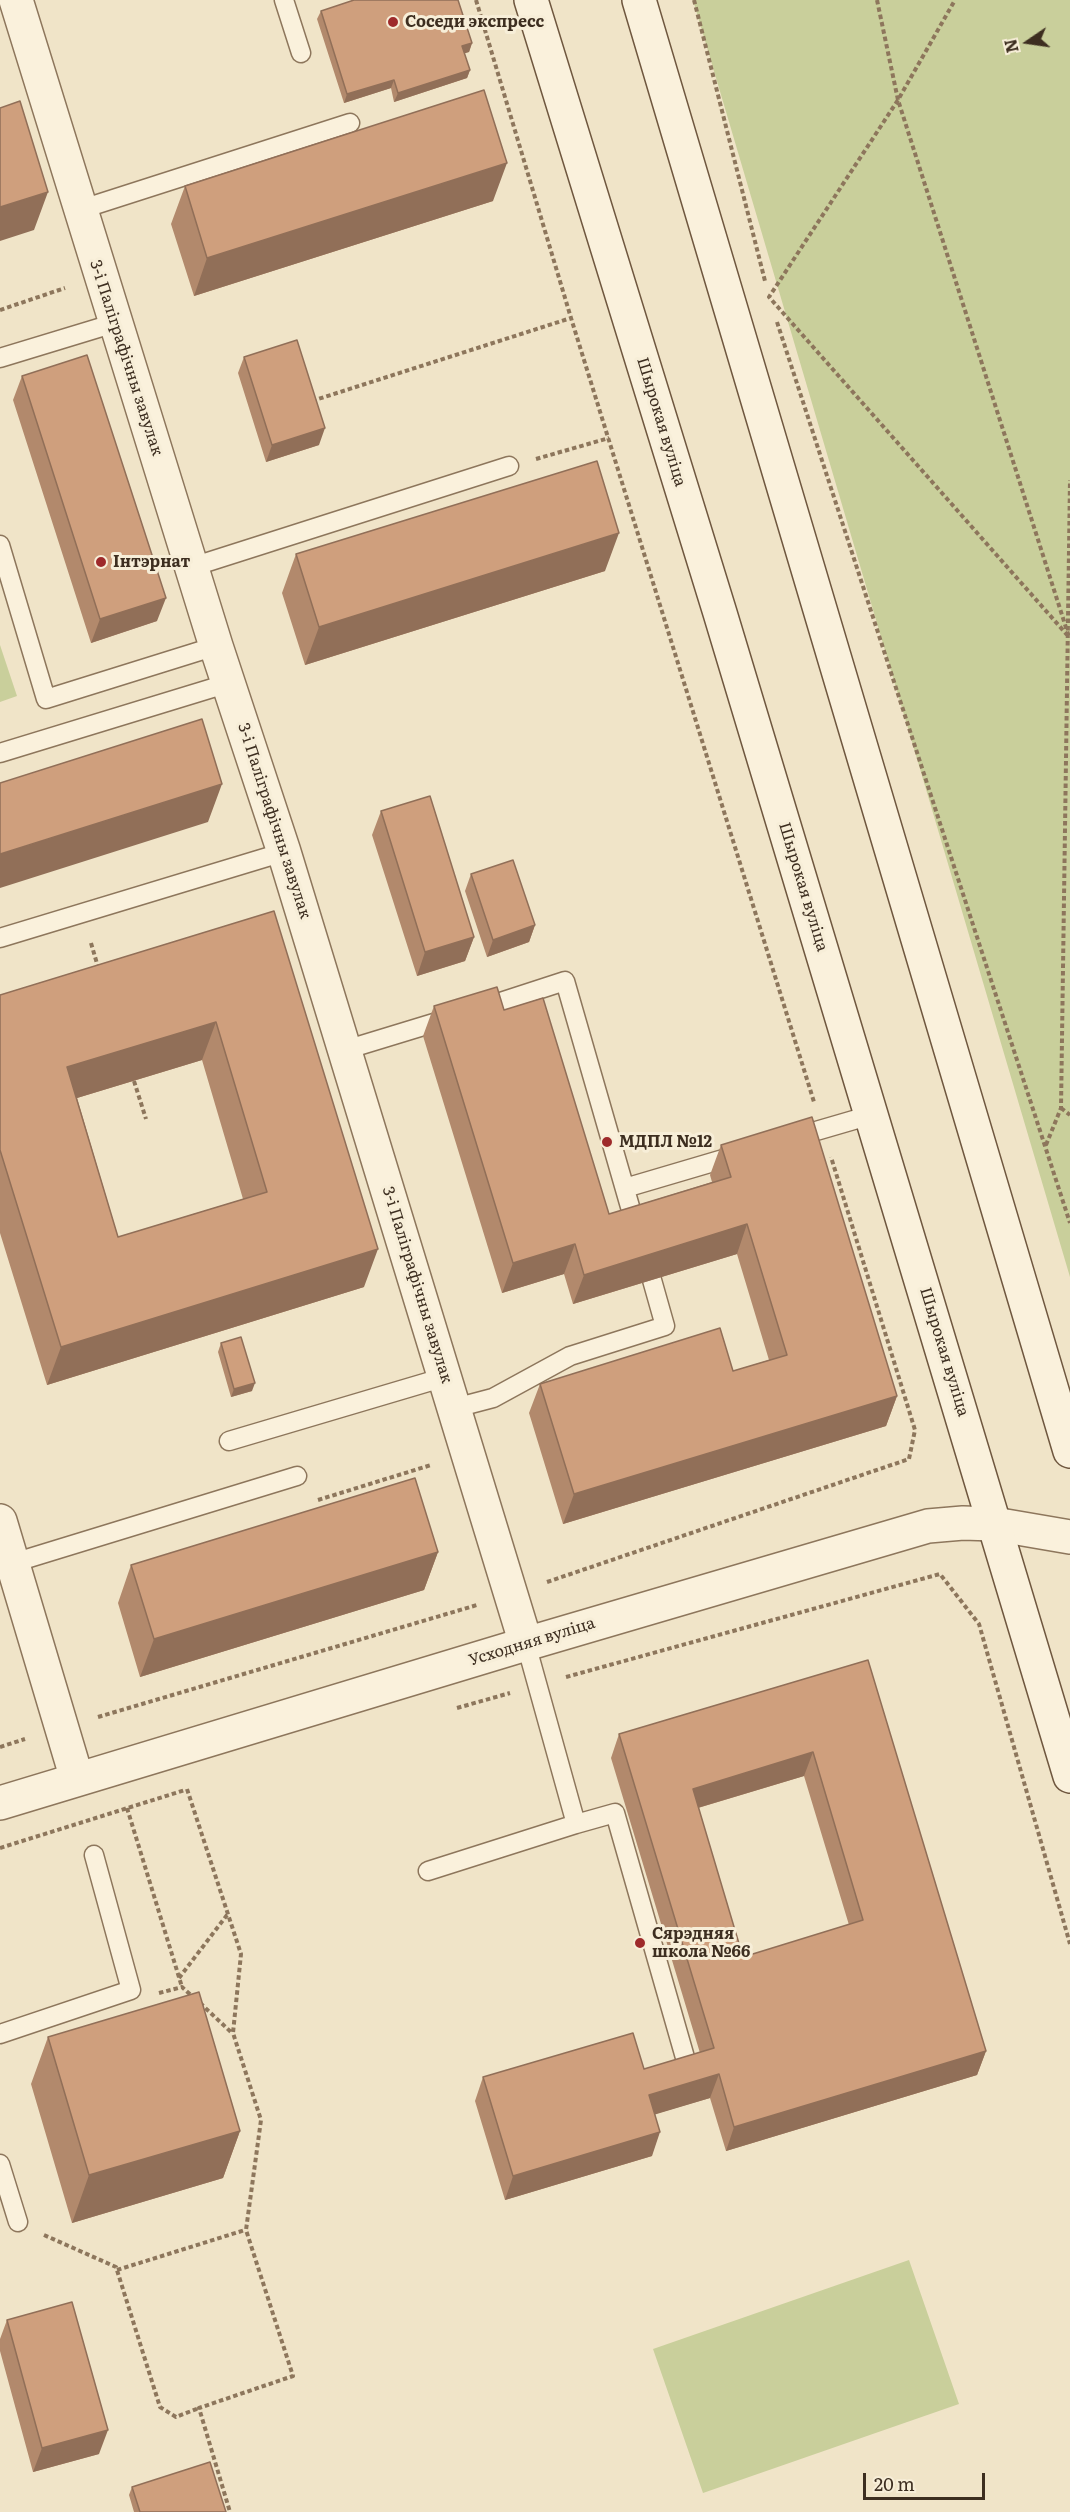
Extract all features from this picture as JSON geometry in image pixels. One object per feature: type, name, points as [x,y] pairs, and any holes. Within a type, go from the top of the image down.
[{"type":"main road","name":"3-і Паліграфічны завулак","points":[[16,0],[114,323],[284,852],[526,1644]]},
{"type":"main road","name":"Шырокая вуліца","points":[[531,0],[716,602],[1070,1776]]},
{"type":"main road","points":[[639,0],[1070,1451]]},
{"type":"main road","points":[[0,1521],[77,1779]]},
{"type":"main road","name":"Усходняя вуліца","points":[[0,1803],[526,1644],[928,1526],[963,1523],[994,1524],[1070,1537]]},
{"type":"lane","points":[[284,0],[301,53]]},
{"type":"lane","points":[[80,210],[350,123]]},
{"type":"lane","points":[[0,358],[114,323]]},
{"type":"lane","points":[[192,567],[509,466]]},
{"type":"lane","points":[[0,545],[46,699],[216,646]]},
{"type":"lane","points":[[0,753],[229,683]]},
{"type":"lane","points":[[0,938],[284,852]]},
{"type":"lane","points":[[345,1050],[565,981],[637,1232]]},
{"type":"lane","points":[[777,1143],[871,1115]]},
{"type":"lane","points":[[625,1188],[755,1149]]},
{"type":"lane","points":[[455,1408],[493,1398],[570,1356],[665,1326],[652,1280]]},
{"type":"lane","points":[[229,1441],[445,1377]]},
{"type":"lane","points":[[13,1563],[297,1476]]},
{"type":"lane","points":[[526,1644],[576,1824]]},
{"type":"lane","points":[[428,1871],[615,1813],[686,2061]]},
{"type":"lane","points":[[0,2034],[131,1990],[94,1856]]},
{"type":"lane","points":[[0,2164],[18,2222]]},
{"type":"path","points":[[0,1747],[511,1594],[909,1459],[915,1430],[476,0]]},
{"type":"path","points":[[694,0],[773,308]]},
{"type":"path","points":[[877,0],[898,100],[1070,638]]},
{"type":"path","points":[[769,297],[898,100],[956,0]]},
{"type":"path","points":[[0,310],[65,288]]},
{"type":"path","points":[[769,297],[1070,638]]},
{"type":"path","points":[[306,403],[572,318]]},
{"type":"path","points":[[776,319],[1070,1223]]},
{"type":"path","points":[[509,466],[609,438]]},
{"type":"path","points":[[1046,1145],[1061,1108],[1070,638],[1070,480]]},
{"type":"path","points":[[82,914],[101,976]]},
{"type":"path","points":[[1063,1015],[1070,1018]]},
{"type":"path","points":[[134,1081],[146,1119]]},
{"type":"path","points":[[1061,1108],[1070,1115]]},
{"type":"path","points":[[451,1709],[940,1574],[979,1624],[1070,1944]]},
{"type":"path","points":[[0,1848],[198,1786]]},
{"type":"path","points":[[18,2222],[116,2267],[160,2407],[176,2417],[293,2376],[246,2230],[261,2120],[233,2033],[241,1954],[187,1789]]},
{"type":"path","points":[[127,1808],[182,1987],[233,2033]]},
{"type":"path","points":[[179,1978],[228,1915]]},
{"type":"path","points":[[131,1990],[143,1997],[182,1987]]},
{"type":"path","points":[[117,2270],[246,2230]]},
{"type":"path","points":[[199,2408],[230,2512]]},
{"type":"green space","points":[[693,0],[1070,0],[1070,1277]]},
{"type":"green space","points":[[0,645],[17,696],[0,702]]},
{"type":"green space","points":[[909,2260],[959,2404],[703,2493],[653,2349]]},
{"type":"building","points":[[354,0],[458,0],[472,43],[462,46],[470,70],[398,93],[394,80],[347,94],[321,11]]},
{"type":"building","points":[[484,90],[507,163],[207,258],[185,186]]},
{"type":"building","points":[[20,101],[48,192],[0,207],[0,108]]},
{"type":"building","points":[[297,340],[325,428],[272,445],[244,357]]},
{"type":"building","name":"Інтэрнат","points":[[87,355],[166,598],[100,619],[22,376]]},
{"type":"building","points":[[597,461],[619,533],[319,627],[296,554]]},
{"type":"building","points":[[202,719],[222,784],[0,854],[0,783]]},
{"type":"building","points":[[430,796],[474,937],[425,952],[381,811]]},
{"type":"building","points":[[513,860],[535,925],[493,940],[471,874]]},
{"type":"building","points":[[274,911],[378,1249],[61,1347],[0,1150],[0,995]],"holes":[[[216,1022],[267,1192],[118,1237],[67,1067]]]},
{"type":"building","points":[[497,987],[504,1010],[543,998],[609,1214],[731,1177],[721,1145],[812,1117],[897,1396],[574,1494],[540,1384],[720,1328],[733,1371],[787,1355],[747,1224],[584,1275],[575,1244],[513,1263],[434,1006]]},
{"type":"building","points":[[241,1337],[255,1383],[234,1389],[221,1343]]},
{"type":"building","points":[[415,1478],[438,1552],[154,1639],[131,1565]]},
{"type":"building","points":[[868,1660],[986,2051],[734,2127],[719,2074],[649,2095],[660,2132],[513,2176],[483,2077],[633,2033],[644,2069],[714,2048],[619,1734]],"holes":[[[813,1752],[863,1920],[743,1957],[693,1789]]]},
{"type":"building","points":[[199,1992],[240,2131],[89,2175],[48,2037]]},
{"type":"building","points":[[72,2302],[108,2430],[42,2448],[7,2320]]},
{"type":"building","points":[[210,2462],[226,2512],[140,2512],[132,2487]]},
{"type":"place","name":"Соседи экспресс","points":[[393,22]]},
{"type":"place","name":"Інтэрнат","points":[[101,562]]},
{"type":"place","name":"МДПЛ №12","points":[[607,1142]]},
{"type":"place","name":"Сярэдняя школа №66","points":[[640,1943]]}]
